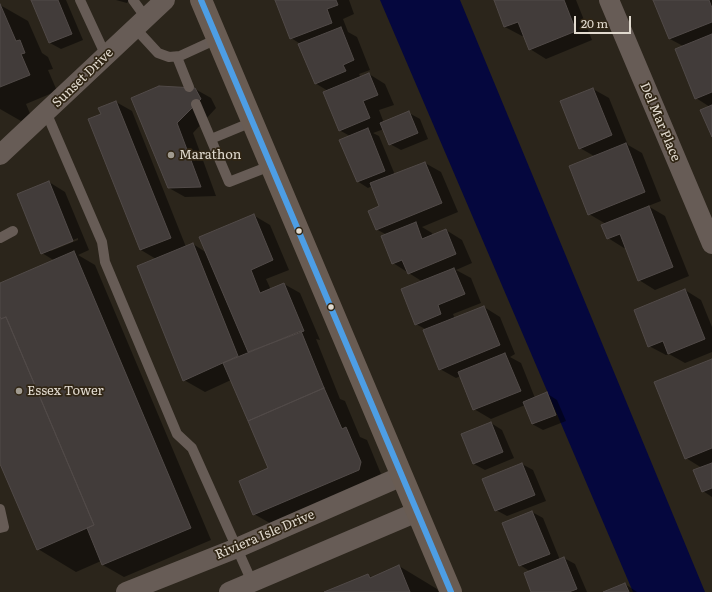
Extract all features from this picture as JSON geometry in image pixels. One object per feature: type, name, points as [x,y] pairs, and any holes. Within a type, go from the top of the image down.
[{"type":"main road","points":[[201,0],[451,592]]},
{"type":"street","name":"Sunset Drive","points":[[0,155],[165,0]]},
{"type":"street","name":"Del Mar Place","points":[[609,0],[712,244]]},
{"type":"street","name":"Riviera Isle Drive","points":[[126,592],[237,548],[402,476]]},
{"type":"street","points":[[229,592],[418,512]]},
{"type":"lane","points":[[80,0],[106,56]]},
{"type":"lane","points":[[133,0],[140,23],[158,53],[169,57],[177,57],[217,39]]},
{"type":"lane","points":[[177,57],[189,87]]},
{"type":"lane","points":[[196,104],[229,182],[270,166]]},
{"type":"lane","points":[[46,112],[102,242],[105,262],[177,434],[192,448],[252,582]]},
{"type":"lane","points":[[211,139],[252,122]]},
{"type":"lane","points":[[0,238],[13,231]]},
{"type":"lane","points":[[0,509],[4,527],[0,528]]},
{"type":"shaded area","points":[[380,0],[460,0],[705,592],[633,592]]},
{"type":"building","points":[[31,0],[58,0],[72,34],[49,43]]},
{"type":"building","points":[[275,0],[336,0],[338,5],[327,9],[332,23],[290,39]]},
{"type":"building","points":[[494,0],[564,0],[576,31],[529,50],[518,22],[504,27]]},
{"type":"building","points":[[653,0],[709,0],[712,8],[712,22],[669,39]]},
{"type":"building","points":[[0,4],[16,41],[20,40],[25,53],[21,54],[30,75],[0,87]]},
{"type":"building","points":[[341,27],[354,60],[343,65],[346,71],[315,84],[298,44]]},
{"type":"building","points":[[712,34],[712,92],[695,99],[675,49]]},
{"type":"building","points":[[369,73],[378,95],[363,101],[370,118],[339,131],[323,92]]},
{"type":"building","name":"Marathon","points":[[159,86],[195,88],[201,99],[177,123],[201,187],[168,188],[131,98]]},
{"type":"building","points":[[593,88],[612,135],[579,149],[560,101]]},
{"type":"building","points":[[116,101],[171,238],[140,250],[88,119],[101,114],[98,108]]},
{"type":"building","points":[[712,105],[712,137],[700,110]]},
{"type":"building","points":[[409,111],[418,133],[389,145],[380,123]]},
{"type":"building","points":[[368,128],[385,171],[357,182],[339,140]]},
{"type":"building","points":[[626,143],[645,192],[588,215],[569,166]]},
{"type":"building","points":[[425,162],[442,203],[376,230],[368,211],[379,206],[370,183]]},
{"type":"building","points":[[49,181],[73,241],[41,254],[17,194]]},
{"type":"building","points":[[649,206],[673,267],[638,281],[620,234],[607,239],[601,225]]},
{"type":"building","points":[[254,214],[273,260],[251,270],[260,293],[284,283],[304,331],[248,352],[199,237]]},
{"type":"building","points":[[416,222],[422,239],[446,229],[456,254],[408,274],[402,260],[392,264],[381,236]]},
{"type":"building","points":[[193,243],[238,356],[183,381],[137,266]]},
{"type":"building","points":[[74,251],[191,528],[102,565],[87,528],[94,525],[6,317],[1,319],[0,316],[0,283]]},
{"type":"building","points":[[454,268],[465,294],[438,305],[441,314],[415,325],[401,289]]},
{"type":"building","points":[[685,289],[705,339],[668,354],[663,341],[648,347],[634,310]]},
{"type":"building","points":[[484,306],[500,345],[439,370],[423,330]]},
{"type":"building","name":"Essex Tower","points":[[6,317],[94,525],[37,550],[0,464],[0,319]]},
{"type":"building","points":[[301,331],[324,388],[248,421],[223,363]]},
{"type":"building","points":[[505,353],[521,391],[473,410],[458,372]]},
{"type":"building","points":[[712,359],[712,448],[685,459],[654,382]]},
{"type":"building","points":[[324,388],[342,429],[346,427],[361,462],[359,470],[253,515],[239,481],[268,468],[248,421]]},
{"type":"building","points":[[547,392],[556,415],[532,424],[523,402]]},
{"type":"building","points":[[491,422],[503,452],[473,464],[461,434]]},
{"type":"building","points":[[522,463],[535,495],[495,511],[482,479]]},
{"type":"building","points":[[712,463],[712,488],[702,492],[693,470]]},
{"type":"building","points":[[532,511],[550,554],[519,566],[502,523]]},
{"type":"building","points":[[564,557],[577,589],[569,592],[531,592],[524,573]]},
{"type":"building","points":[[399,565],[410,592],[324,592],[368,574],[370,578]]},
{"type":"building","points":[[625,583],[629,592],[603,592]]},
{"type":"transit line","points":[[201,0],[451,592]]},
{"type":"place","name":"Marathon","points":[[171,155]]},
{"type":"place","name":"Essex Tower","points":[[19,391]]}]
